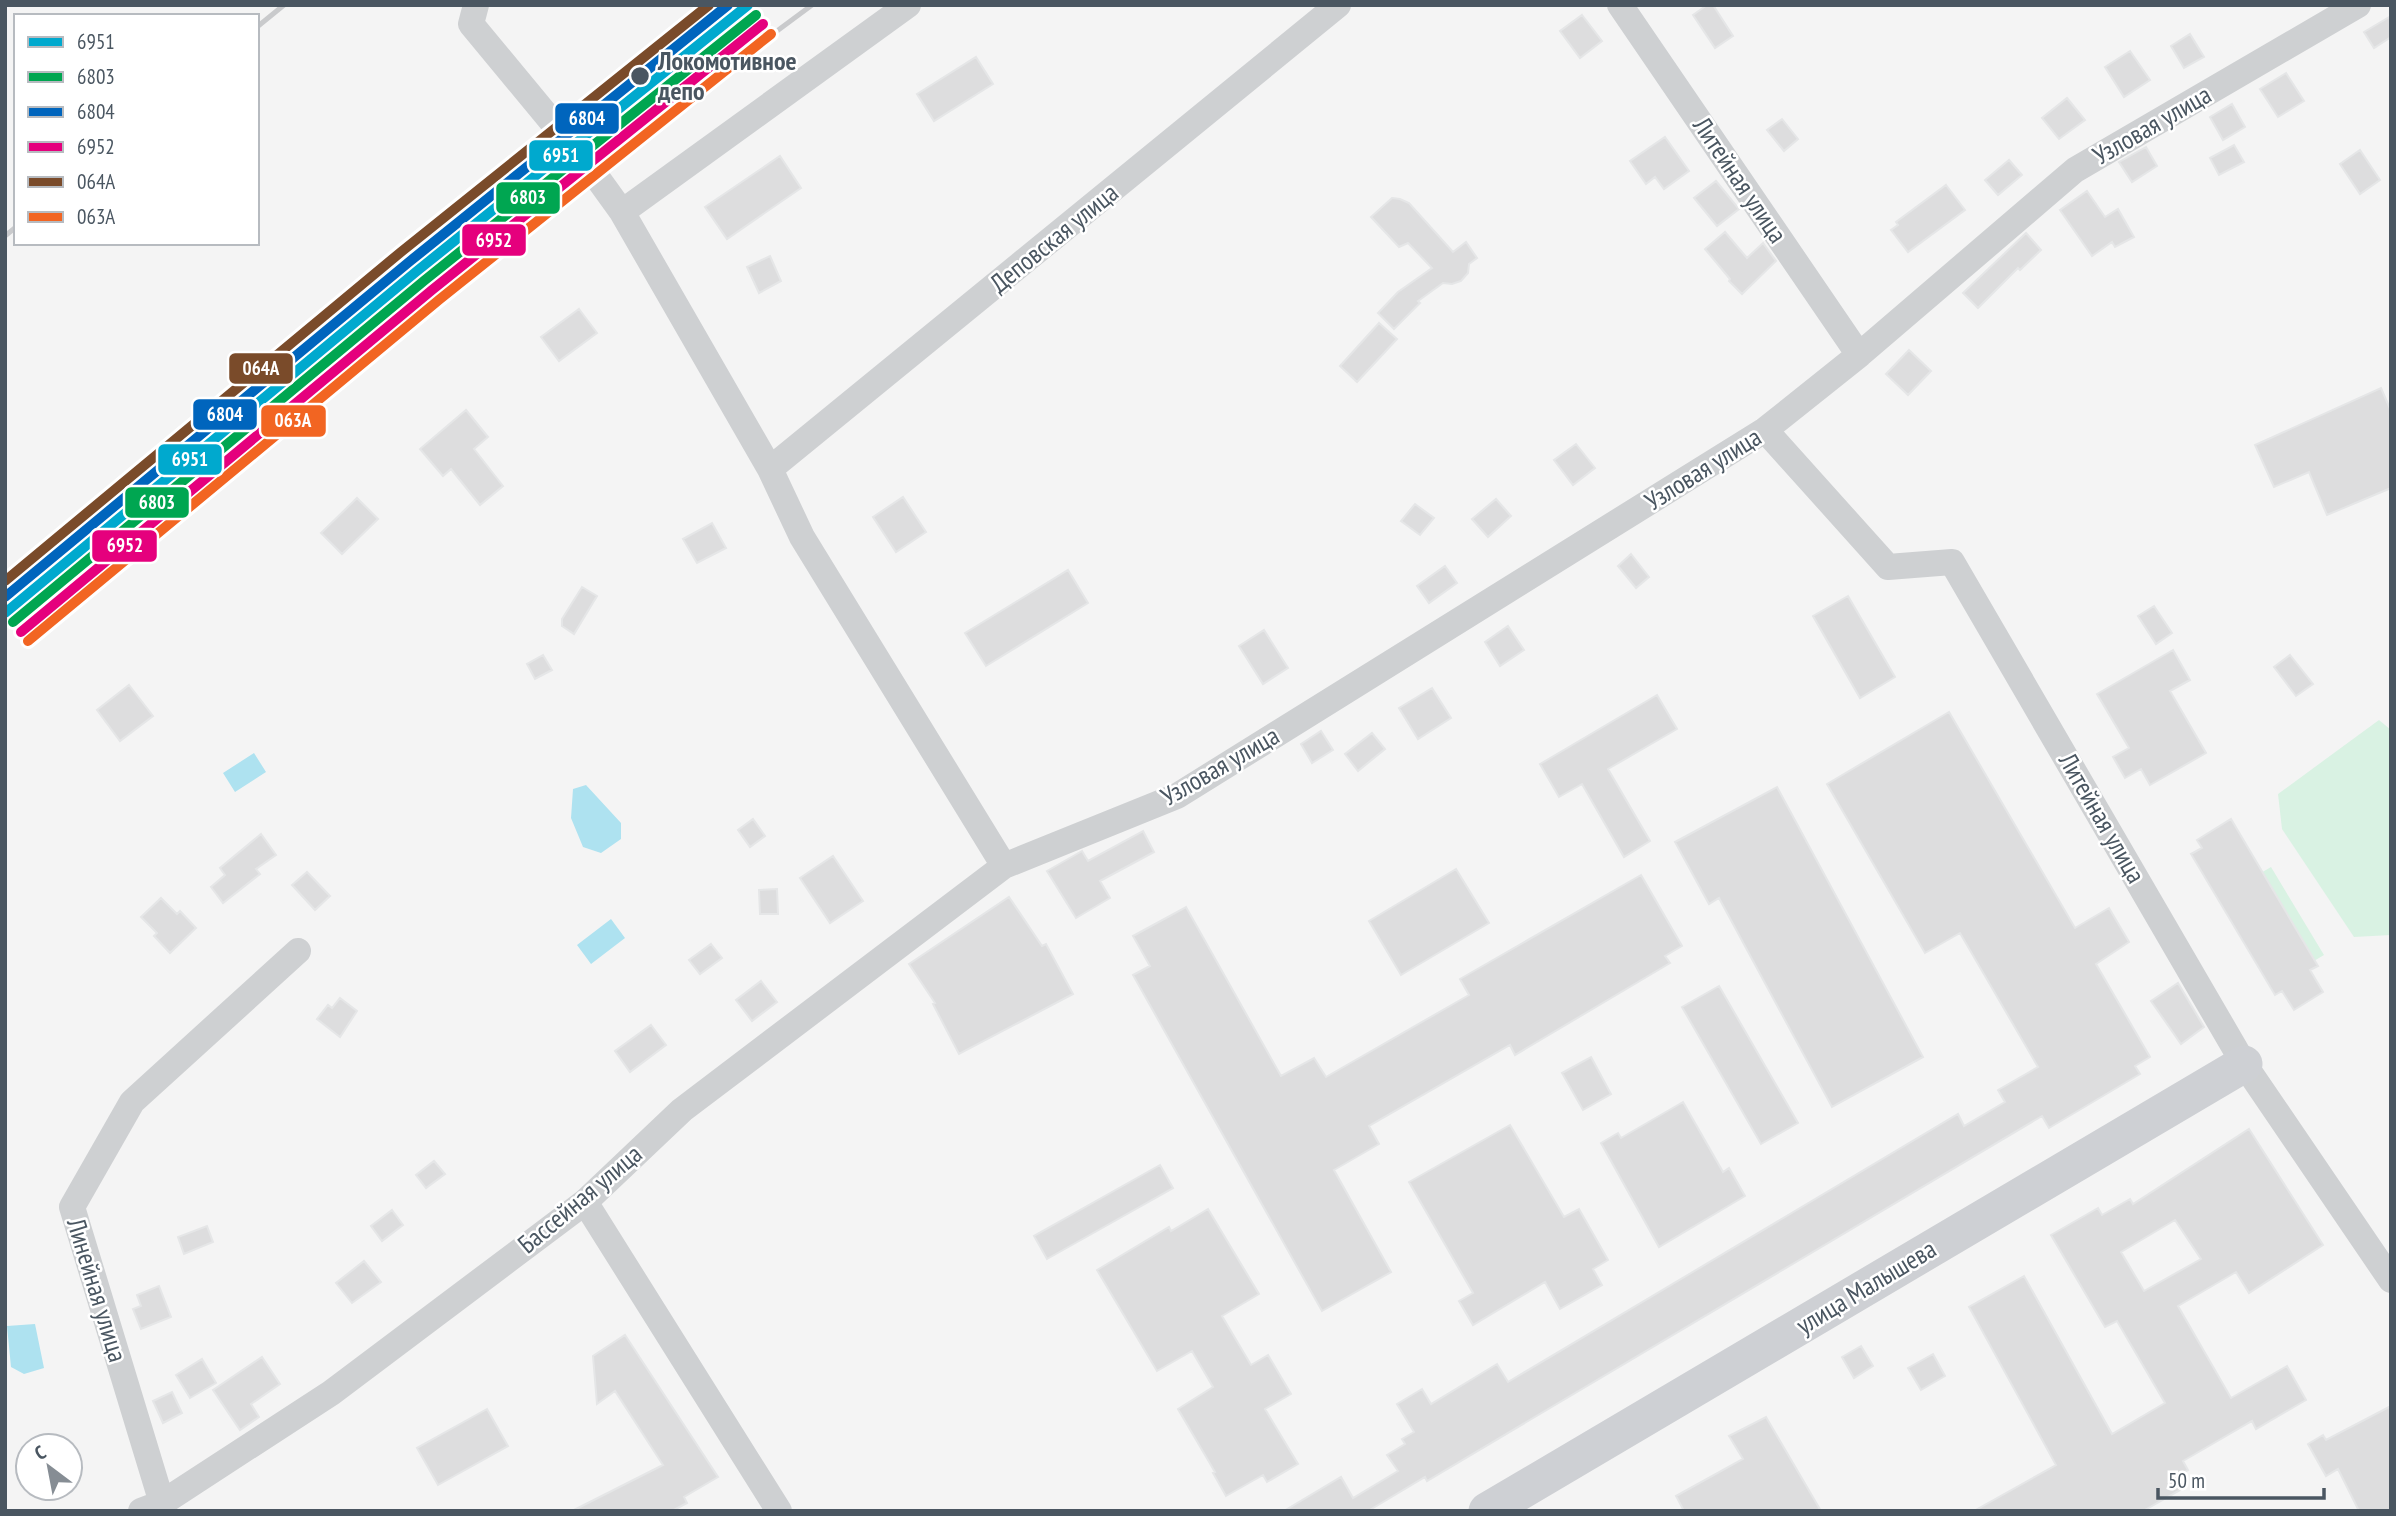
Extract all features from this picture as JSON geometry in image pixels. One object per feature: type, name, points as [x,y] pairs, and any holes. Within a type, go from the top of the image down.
[{"type":"street","points":[[475,5],[471,24],[591,169],[622,212],[770,469],[802,537],[1004,866]]},
{"type":"street","points":[[622,212],[908,5]]},
{"type":"street","name":"Деповская улица","points":[[770,469],[1338,5]]},
{"type":"street","name":"Литейная улица","points":[[1620,5],[1860,355]]},
{"type":"street","name":"Узловая улица","points":[[1004,866],[1177,796],[1765,430],[1860,355],[2075,170],[2358,5]]},
{"type":"street","name":"Литейная улица","points":[[1765,430],[1888,567],[1952,562],[2244,1064],[2391,1280]]},
{"type":"street","name":"Бассейная улица","points":[[152,1507],[331,1393],[585,1202],[682,1110],[1004,866]]},
{"type":"street","name":"Линейная улица","points":[[152,1507],[72,1207],[132,1102],[298,951]]},
{"type":"street","name":"улица Малышева","points":[[1487,1511],[2244,1064]]},
{"type":"street","points":[[585,1202],[779,1511]]},
{"type":"green space","points":[[2379,720],[2391,730],[2391,935],[2354,937],[2282,829],[2278,794]]},
{"type":"green space","points":[[2271,867],[2324,955],[2307,965],[2254,877]]},
{"type":"water","points":[[254,753],[266,772],[235,792],[223,773]]},
{"type":"water","points":[[586,785],[621,823],[621,839],[601,853],[583,847],[571,818],[573,789]]},
{"type":"water","points":[[611,919],[625,938],[591,964],[577,945]]},
{"type":"water","points":[[35,1324],[44,1368],[24,1374],[11,1367],[7,1326]]},
{"type":"building","points":[[1707,5],[1713,5],[1733,36],[1715,48],[1693,15]]},
{"type":"building","points":[[1582,15],[1602,41],[1580,58],[1560,31]]},
{"type":"building","points":[[2391,16],[2391,37],[2374,48],[2364,32]]},
{"type":"building","points":[[2190,34],[2204,57],[2184,68],[2171,46]]},
{"type":"building","points":[[2130,51],[2150,80],[2124,97],[2105,67]]},
{"type":"building","points":[[976,57],[993,84],[934,121],[917,94]]},
{"type":"building","points":[[2286,73],[2304,101],[2278,117],[2260,89]]},
{"type":"building","points":[[2067,98],[2085,120],[2059,139],[2042,118]]},
{"type":"building","points":[[2232,104],[2245,127],[2223,140],[2210,117]]},
{"type":"building","points":[[1782,119],[1798,139],[1784,151],[1767,130]]},
{"type":"building","points":[[1665,137],[1689,171],[1664,189],[1655,177],[1646,184],[1630,161]]},
{"type":"building","points":[[2234,145],[2244,162],[2219,175],[2210,158]]},
{"type":"building","points":[[2146,147],[2157,166],[2132,182],[2119,162]]},
{"type":"building","points":[[2360,150],[2380,180],[2360,194],[2340,164]]},
{"type":"building","points":[[780,156],[801,188],[727,239],[705,207]]},
{"type":"building","points":[[2009,160],[2022,175],[1998,195],[1985,180]]},
{"type":"building","points":[[1716,181],[1739,209],[1717,226],[1694,198]]},
{"type":"building","points":[[1946,185],[1965,210],[1908,252],[1891,230],[1898,225],[1896,222]]},
{"type":"building","points":[[2087,191],[2105,217],[2118,209],[2134,237],[2115,247],[2112,242],[2092,256],[2060,210]]},
{"type":"building","points":[[1392,198],[1409,203],[1453,252],[1466,242],[1477,258],[1469,264],[1468,273],[1461,281],[1443,283],[1418,301],[1420,303],[1394,329],[1378,313],[1398,292],[1432,268],[1408,243],[1399,247],[1371,217]]},
{"type":"building","points":[[1725,232],[1747,258],[1763,243],[1776,261],[1742,294],[1705,249]]},
{"type":"building","points":[[2026,233],[2041,250],[2020,270],[2018,268],[1978,308],[1963,293]]},
{"type":"building","points":[[770,256],[781,281],[759,293],[747,267]]},
{"type":"building","points":[[579,309],[597,333],[559,361],[541,337]]},
{"type":"building","points":[[1379,323],[1397,339],[1357,382],[1340,366]]},
{"type":"building","points":[[1909,350],[1931,371],[1908,395],[1886,374]]},
{"type":"building","points":[[2381,388],[2391,411],[2391,488],[2327,515],[2309,472],[2274,487],[2255,445]]},
{"type":"building","points":[[466,410],[488,437],[474,449],[503,486],[480,505],[451,469],[443,476],[420,449]]},
{"type":"building","points":[[1576,444],[1595,468],[1573,485],[1554,460]]},
{"type":"building","points":[[903,497],[926,532],[896,552],[873,517]]},
{"type":"building","points":[[357,498],[378,519],[342,554],[321,533]]},
{"type":"building","points":[[1496,499],[1511,516],[1488,537],[1472,519]]},
{"type":"building","points":[[1415,504],[1434,518],[1420,535],[1401,521]]},
{"type":"building","points":[[712,523],[726,548],[697,563],[683,539]]},
{"type":"building","points":[[1631,554],[1649,577],[1636,588],[1618,566]]},
{"type":"building","points":[[1445,566],[1457,583],[1429,603],[1417,586]]},
{"type":"building","points":[[1068,570],[1088,603],[986,666],[965,633]]},
{"type":"building","points":[[582,587],[597,596],[574,634],[562,626],[562,619]]},
{"type":"building","points":[[1848,596],[1895,677],[1860,698],[1813,616]]},
{"type":"building","points":[[2154,606],[2172,633],[2156,644],[2138,616]]},
{"type":"building","points":[[1508,626],[1524,650],[1500,666],[1485,642]]},
{"type":"building","points":[[1264,630],[1288,668],[1263,684],[1239,646]]},
{"type":"building","points":[[2173,650],[2190,680],[2170,691],[2206,753],[2150,785],[2141,769],[2125,778],[2113,757],[2129,748],[2097,694]]},
{"type":"building","points":[[543,655],[552,670],[535,679],[527,664]]},
{"type":"building","points":[[2290,655],[2313,684],[2296,696],[2274,667]]},
{"type":"building","points":[[129,685],[153,716],[120,741],[97,710]]},
{"type":"building","points":[[1432,688],[1451,718],[1418,739],[1399,708]]},
{"type":"building","points":[[1657,695],[1677,729],[1608,769],[1650,841],[1624,857],[1582,784],[1559,797],[1540,764]]},
{"type":"building","points":[[1949,712],[2075,928],[2109,908],[2129,942],[2096,964],[2150,1057],[2135,1066],[2140,1074],[2049,1128],[2042,1116],[1427,1481],[1425,1477],[1368,1511],[1284,1511],[1341,1477],[1353,1498],[1398,1471],[1387,1455],[1405,1444],[1402,1439],[1414,1432],[1397,1404],[1422,1389],[1431,1404],[1497,1364],[1508,1382],[1958,1114],[1964,1126],[2005,1102],[1998,1090],[2038,1067],[1960,933],[1925,953],[1827,784]]},
{"type":"building","points":[[1321,731],[1333,750],[1312,763],[1301,744]]},
{"type":"building","points":[[1372,733],[1385,749],[1358,771],[1345,754]]},
{"type":"building","points":[[1777,787],[1923,1057],[1832,1107],[1719,898],[1709,904],[1675,842]]},
{"type":"building","points":[[753,819],[765,836],[750,847],[738,830]]},
{"type":"building","points":[[2231,819],[2318,966],[2310,970],[2323,992],[2294,1010],[2282,991],[2275,995],[2191,854],[2202,848],[2197,840]]},
{"type":"building","points":[[1143,831],[1154,852],[1100,881],[1110,898],[1076,918],[1047,871],[1082,851],[1088,861]]},
{"type":"building","points":[[261,834],[276,855],[256,869],[260,874],[223,903],[211,887],[225,875],[220,868]]},
{"type":"building","points":[[833,856],[863,901],[830,923],[800,878]]},
{"type":"building","points":[[1456,869],[1489,923],[1401,975],[1369,921]]},
{"type":"building","points":[[307,872],[330,896],[315,910],[292,885]]},
{"type":"building","points":[[1641,875],[1682,946],[1665,956],[1670,963],[1515,1055],[1510,1045],[1369,1126],[1379,1144],[1334,1170],[1391,1272],[1322,1311],[1133,975],[1150,966],[1133,936],[1186,907],[1281,1076],[1314,1058],[1326,1077],[1469,995],[1460,979]]},
{"type":"building","points":[[777,889],[778,914],[760,914],[759,890]]},
{"type":"building","points":[[1009,897],[1042,946],[1046,944],[1073,994],[959,1054],[933,1004],[935,1003],[909,964]]},
{"type":"building","points":[[161,898],[177,914],[180,911],[196,928],[170,953],[154,936],[157,933],[141,917]]},
{"type":"building","points":[[711,944],[722,958],[700,974],[689,960]]},
{"type":"building","points":[[761,981],[777,1002],[752,1021],[736,1000]]},
{"type":"building","points":[[2178,983],[2204,1027],[2181,1044],[2151,1001]]},
{"type":"building","points":[[1719,986],[1798,1123],[1761,1144],[1682,1007]]},
{"type":"building","points":[[340,998],[357,1011],[340,1037],[317,1019],[328,1005],[332,1008]]},
{"type":"building","points":[[651,1025],[666,1045],[630,1072],[615,1051]]},
{"type":"building","points":[[1591,1057],[1611,1094],[1583,1110],[1562,1073]]},
{"type":"building","points":[[1683,1102],[1723,1172],[1729,1168],[1745,1196],[1659,1247],[1601,1143],[1618,1133],[1621,1138]]},
{"type":"building","points":[[1510,1125],[1564,1217],[1579,1209],[1608,1260],[1593,1269],[1602,1285],[1560,1309],[1545,1282],[1473,1325],[1459,1301],[1473,1293],[1409,1182]]},
{"type":"building","points":[[2249,1129],[2323,1245],[2249,1293],[2236,1272],[2178,1306],[2231,1398],[2287,1366],[2306,1400],[2256,1429],[2252,1421],[2183,1461],[2188,1470],[2174,1478],[2180,1490],[2143,1511],[1974,1511],[2056,1465],[1969,1307],[2024,1276],[2112,1434],[2165,1403],[2117,1321],[2105,1327],[2051,1235],[2098,1208],[2102,1215],[2130,1199],[2133,1204]],"holes":[[[2175,1220],[2201,1259],[2144,1291],[2121,1252]]]},
{"type":"building","points":[[434,1161],[445,1174],[426,1188],[416,1175]]},
{"type":"building","points":[[1160,1165],[1173,1188],[1047,1259],[1034,1236]]},
{"type":"building","points":[[1208,1209],[1259,1294],[1222,1316],[1251,1365],[1268,1355],[1291,1394],[1265,1409],[1298,1464],[1267,1482],[1263,1475],[1226,1496],[1178,1409],[1213,1387],[1192,1351],[1157,1371],[1097,1270],[1169,1227],[1171,1231]]},
{"type":"building","points":[[392,1210],[403,1225],[382,1241],[371,1226]]},
{"type":"building","points":[[207,1226],[213,1242],[184,1254],[178,1237]]},
{"type":"building","points":[[364,1261],[381,1282],[352,1303],[336,1283]]},
{"type":"building","points":[[159,1286],[171,1317],[141,1329],[133,1309],[141,1306],[137,1295]]},
{"type":"building","points":[[625,1335],[718,1477],[684,1497],[687,1503],[672,1511],[572,1511],[663,1465],[615,1391],[597,1404],[593,1356]]},
{"type":"building","points":[[1861,1346],[1873,1366],[1854,1378],[1842,1357]]},
{"type":"building","points":[[1933,1354],[1945,1376],[1921,1390],[1908,1368]]},
{"type":"building","points":[[262,1357],[280,1384],[251,1404],[259,1417],[240,1430],[213,1390]]},
{"type":"building","points":[[202,1359],[216,1383],[190,1398],[176,1375]]},
{"type":"building","points":[[172,1392],[182,1413],[163,1423],[153,1401]]},
{"type":"building","points":[[2391,1406],[2391,1511],[2359,1511],[2338,1469],[2326,1476],[2308,1444],[2323,1435],[2326,1440]]},
{"type":"building","points":[[487,1409],[508,1446],[438,1485],[417,1448]]},
{"type":"building","points":[[1766,1417],[1821,1511],[1684,1511],[1676,1496],[1743,1459],[1729,1436]]},
{"type":"railway","points":[[259,25],[284,5]]},
{"type":"railway","points":[[270,427],[591,169],[812,5]]},
{"type":"railway","points":[[5,236],[14,229]]},
{"type":"transit line","name":"064А","points":[[5,581],[401,252],[709,5]]},
{"type":"transit line","name":"6804","points":[[5,597],[409,262],[728,5]]},
{"type":"transit line","name":"6951","points":[[5,613],[417,271],[748,5]]},
{"type":"transit line","name":"6803","points":[[13,622],[425,280],[756,15]]},
{"type":"transit line","name":"6952","points":[[21,632],[432,290],[763,24]]},
{"type":"transit line","name":"063А","points":[[28,641],[440,299],[771,34]]},
{"type":"place","name":"Локомотивное депо","points":[[640,76]]}]
